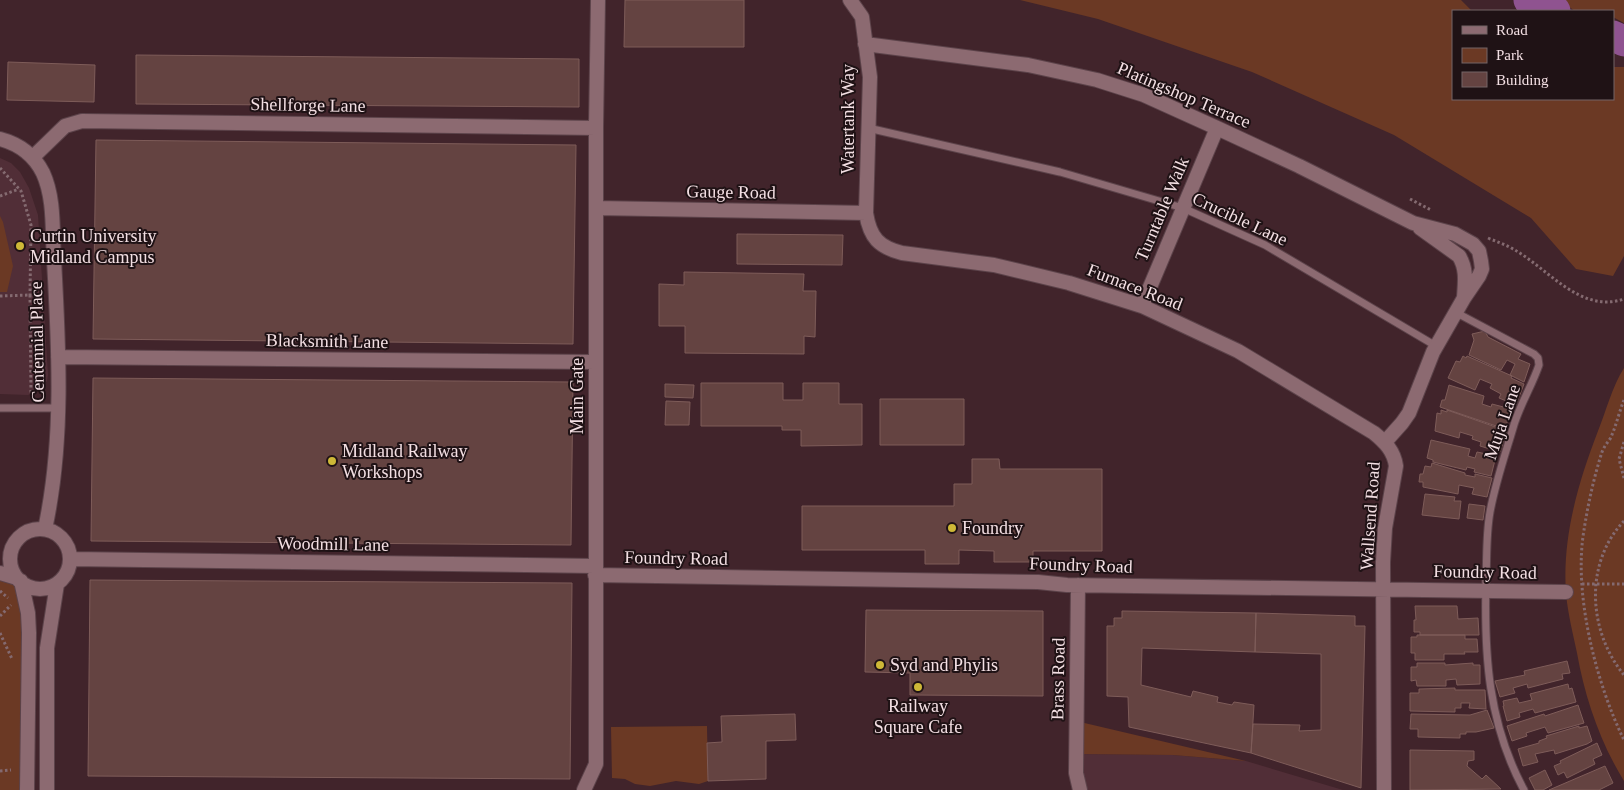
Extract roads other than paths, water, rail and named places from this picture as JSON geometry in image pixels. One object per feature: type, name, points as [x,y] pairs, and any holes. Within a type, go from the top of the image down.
[{"type":"street","name":"Main Gate","points":[[584,790],[596,764],[596,128],[598,0]]},
{"type":"street","name":"Watertank Way","points":[[850,0],[862,17],[870,77],[866,213]]},
{"type":"street","name":"Platingshop Terrace","points":[[865,44],[1028,65],[1098,80],[1144,95],[1299,166],[1413,223]]},
{"type":"street","name":"Shellforge Lane","points":[[33,157],[65,126],[82,121],[596,128]]},
{"type":"street","name":"Turntable Walk","points":[[1142,306],[1217,128]]},
{"type":"street","points":[[0,139],[13,142],[33,157]]},
{"type":"street","name":"Centennial Place","points":[[33,157],[43,174],[51,201],[58,357],[56,452],[45,530]]},
{"type":"street","name":"Gauge Road","points":[[596,208],[866,213]]},
{"type":"street","name":"Furnace Road","points":[[866,213],[872,236],[880,244],[891,250],[994,265],[1069,282],[1142,306],[1246,356],[1374,433],[1385,442]]},
{"type":"street","points":[[1413,223],[1459,256],[1465,273],[1464,298]]},
{"type":"street","name":"Wallsend Road","points":[[1384,790],[1383,562],[1385,528],[1396,466],[1395,458],[1385,442],[1409,413],[1436,346],[1482,269],[1479,251],[1474,244],[1466,239],[1413,223]]},
{"type":"street","name":"Blacksmith Lane","points":[[58,357],[596,362]]},
{"type":"street","points":[[0,544],[18,539],[26,533],[35,530],[45,530],[53,532],[66,543],[70,559],[69,569],[64,577],[57,584],[48,588],[29,587],[19,580],[0,573]]},
{"type":"street","points":[[18,539],[11,554],[13,571],[19,580],[28,613],[28,790]]},
{"type":"street","name":"Woodmill Lane","points":[[70,559],[595,570]]},
{"type":"street","name":"Foundry Road","points":[[595,570],[1028,581],[1078,585],[1566,592]]},
{"type":"street","points":[[47,790],[47,648],[57,584]]},
{"type":"street","name":"Brass Road","points":[[1078,585],[1076,773],[1080,790]]},
{"type":"street","name":"Brass Road","points":[[1070,790],[1076,773]]},
{"type":"lane","name":"Crucible Lane","points":[[867,128],[1060,172],[1184,208],[1264,245],[1436,346]]},
{"type":"lane","name":"Muja Lane","points":[[1455,312],[1534,354],[1538,358],[1539,365],[1513,426],[1490,512],[1486,591],[1486,654],[1492,702],[1506,749],[1524,790]]},
{"type":"lane","points":[[0,408],[57,408]]},
{"type":"waterway","points":[[1529,0],[1553,10]]},
{"type":"waterway","points":[[1614,36],[1624,41]]},
{"type":"place","name":"Curtin University Midland Campus","points":[[20,246]]},
{"type":"place","name":"Midland Railway Workshops","points":[[332,461]]},
{"type":"place","name":"Foundry","points":[[952,528]]},
{"type":"place","name":"Syd and Phylis","points":[[880,665]]},
{"type":"place","name":"Railway Square Cafe","points":[[918,687]]}]
